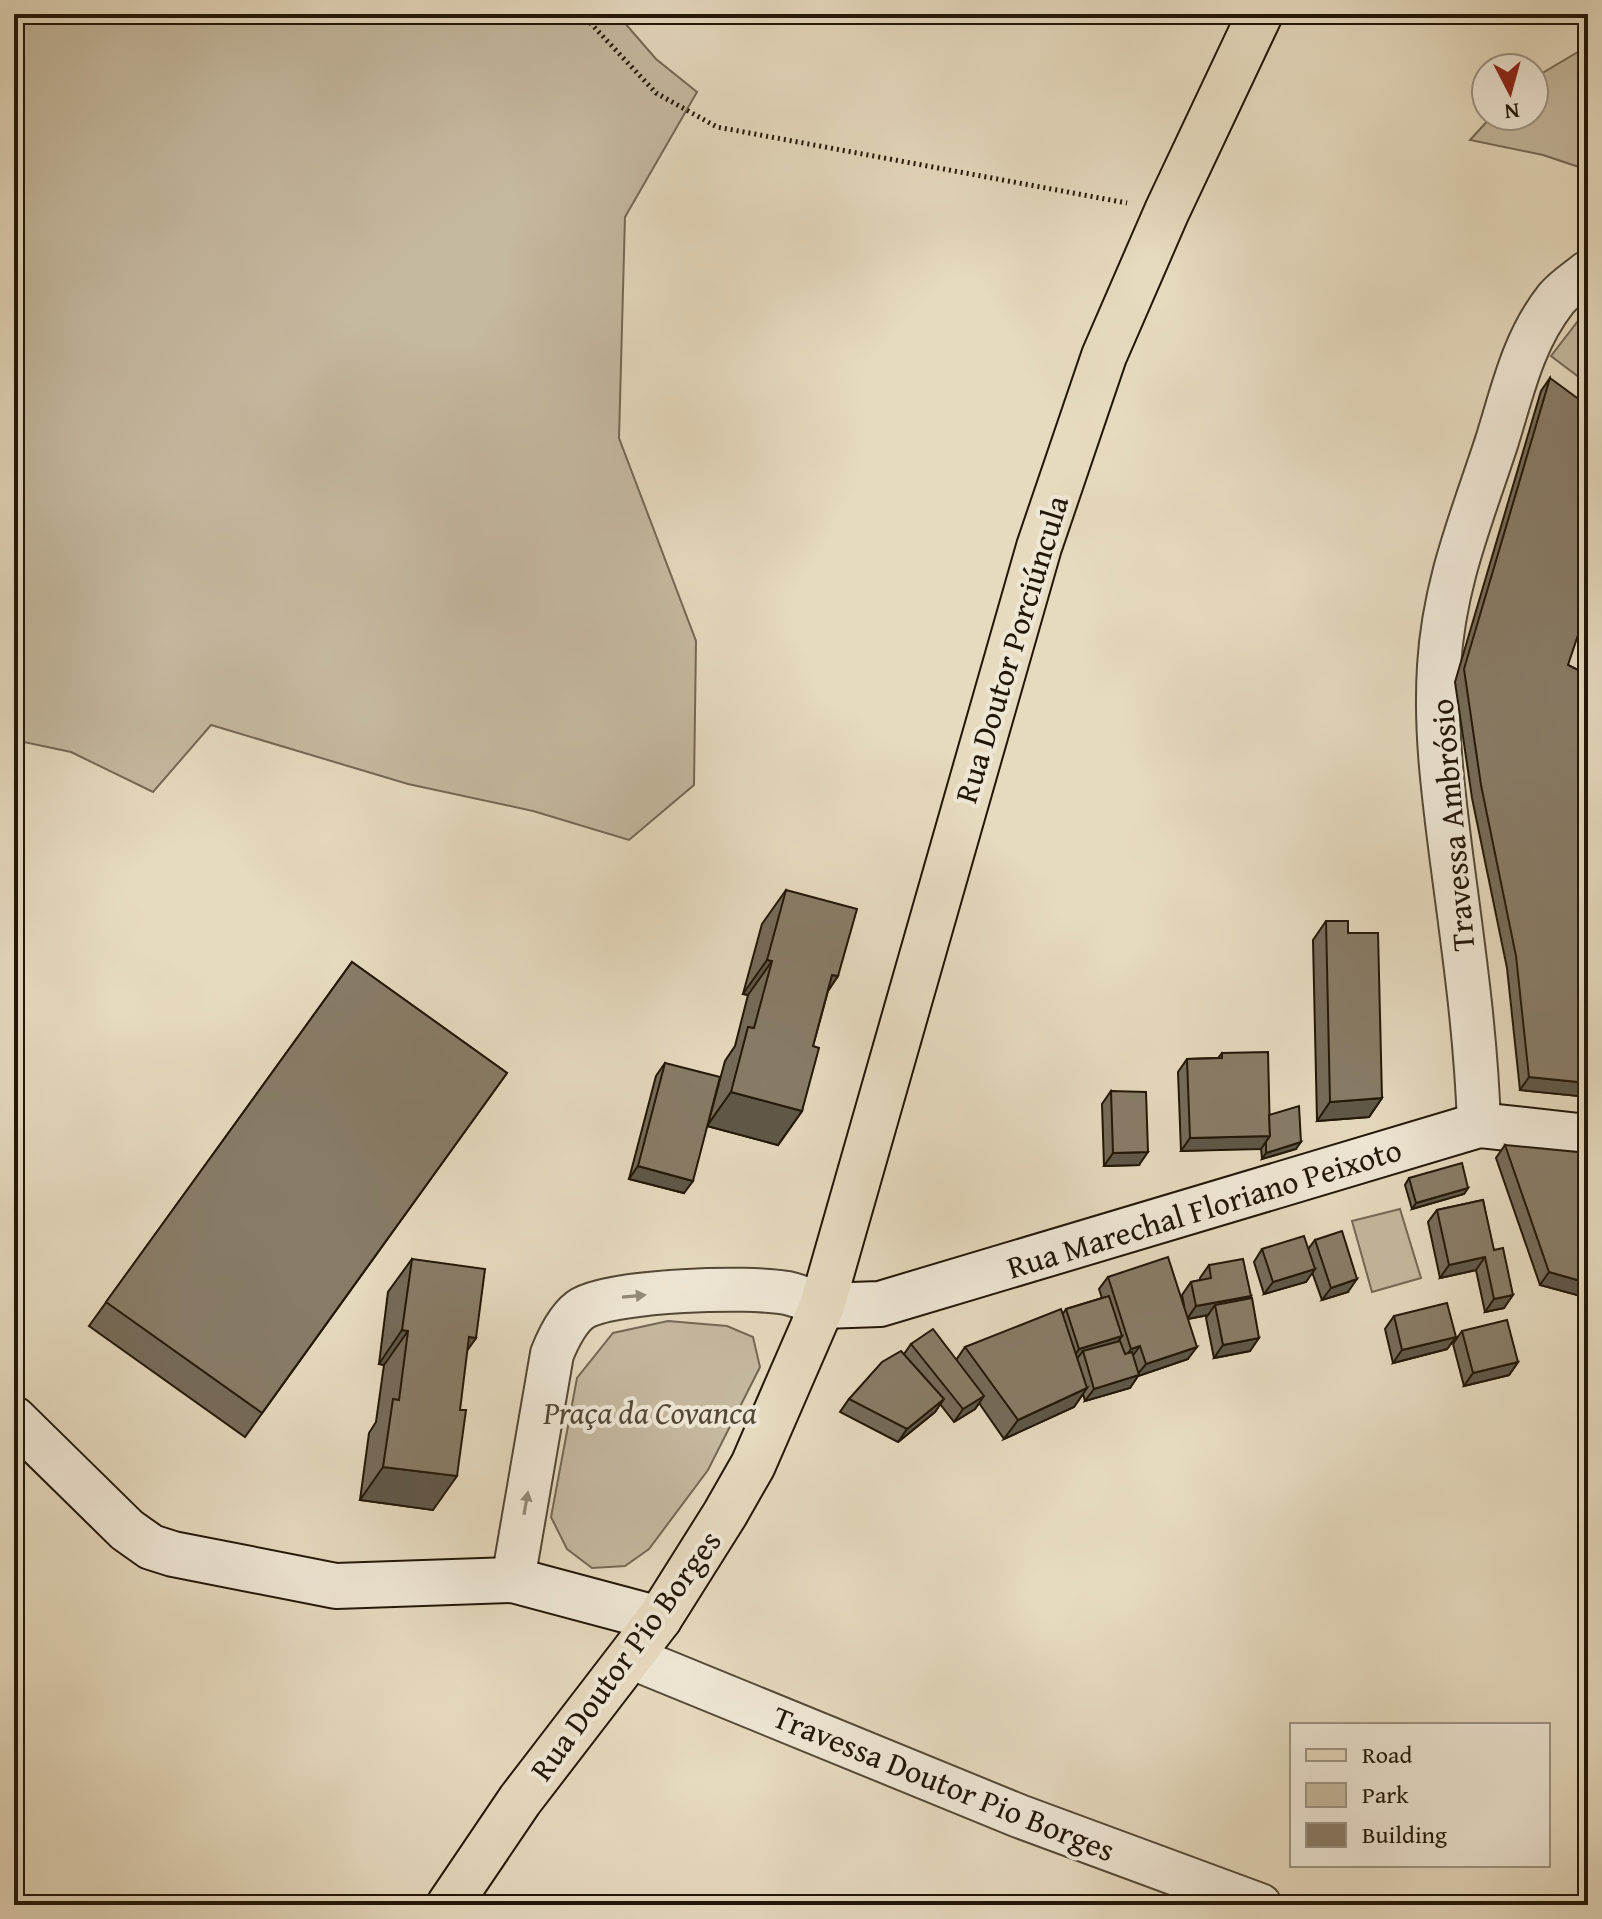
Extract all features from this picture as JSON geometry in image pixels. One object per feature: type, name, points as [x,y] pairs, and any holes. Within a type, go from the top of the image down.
[{"type":"main road","name":"Rua Doutor Porciúncula","points":[[822,1306],[1039,547],[1104,356],[1167,211],[1260,14]]},
{"type":"main road","name":"Rua Marechal Floriano Peixoto","points":[[822,1306],[880,1304],[1479,1125],[1588,1137]]},
{"type":"main road","name":"Rua Doutor Pio Borges","points":[[462,1901],[520,1800],[659,1619],[725,1514],[753,1465],[822,1306]]},
{"type":"main road","points":[[14,1419],[127,1530],[151,1547],[173,1554],[336,1586],[513,1580],[659,1619]]},
{"type":"street","name":"Travessa Ambrósio","points":[[1479,1125],[1477,1052],[1438,746],[1439,666],[1446,603],[1459,548],[1530,340],[1557,298],[1588,272]]},
{"type":"street","points":[[513,1580],[552,1354],[560,1335],[582,1309],[623,1297],[749,1288],[790,1293],[822,1306]]},
{"type":"street","name":"Travessa Doutor Pio Borges","points":[[630,1657],[1019,1816],[1260,1905]]},
{"type":"path","points":[[582,14],[656,93],[717,127],[1167,211]]},
{"type":"green space","points":[[14,14],[617,14],[656,59],[697,92],[625,217],[619,438],[696,641],[694,785],[629,840],[533,811],[408,784],[211,725],[153,792],[71,752],[24,742],[14,750]]},
{"type":"green space","points":[[1588,46],[1588,170],[1543,155],[1470,140],[1477,132],[1550,132],[1550,69]]},
{"type":"green space","points":[[1588,308],[1588,384],[1551,356]]},
{"type":"green space","points":[[1400,1209],[1421,1278],[1372,1292],[1352,1221]]},
{"type":"green space","name":"Praça da Covanca","points":[[668,1321],[727,1326],[753,1337],[760,1367],[708,1470],[649,1549],[625,1566],[592,1568],[567,1549],[551,1517],[577,1378],[613,1333]]},
{"type":"building","points":[[1550,378],[1588,406],[1588,605],[1568,665],[1588,675],[1588,1083],[1529,1077],[1516,956],[1481,785],[1464,669]]},
{"type":"building","points":[[786,890],[857,909],[838,976],[832,975],[813,1046],[819,1048],[802,1111],[731,1092],[748,1027],[754,1028],[772,961],[767,960]]},
{"type":"building","points":[[1326,921],[1348,921],[1348,933],[1378,933],[1382,1098],[1330,1102]]},
{"type":"building","points":[[352,962],[507,1073],[262,1413],[106,1302]]},
{"type":"building","points":[[1268,1052],[1270,1136],[1190,1138],[1187,1059],[1222,1058],[1222,1053]]},
{"type":"building","points":[[665,1063],[720,1077],[693,1181],[638,1166]]},
{"type":"building","points":[[1111,1091],[1146,1092],[1148,1152],[1113,1153]]},
{"type":"building","points":[[1299,1106],[1301,1142],[1266,1153],[1266,1142],[1270,1136],[1269,1115]]},
{"type":"building","points":[[1505,1145],[1588,1153],[1588,1283],[1549,1272]]},
{"type":"building","points":[[1462,1163],[1468,1188],[1416,1203],[1409,1178]]},
{"type":"building","points":[[1483,1200],[1494,1250],[1503,1248],[1513,1295],[1494,1299],[1485,1257],[1449,1265],[1437,1210]]},
{"type":"building","points":[[1342,1231],[1357,1279],[1331,1288],[1315,1240]]},
{"type":"building","points":[[1304,1236],[1315,1269],[1273,1282],[1262,1249]]},
{"type":"building","points":[[1168,1257],[1197,1347],[1146,1364],[1140,1346],[1131,1349],[1108,1277]]},
{"type":"building","points":[[412,1259],[485,1269],[476,1338],[469,1337],[460,1410],[466,1410],[457,1476],[383,1467],[393,1399],[399,1400],[408,1331],[402,1330]]},
{"type":"building","points":[[1243,1259],[1251,1296],[1196,1306],[1191,1282],[1211,1278],[1209,1265]]},
{"type":"building","points":[[1109,1296],[1122,1336],[1079,1349],[1066,1309]]},
{"type":"building","points":[[1252,1298],[1259,1338],[1223,1345],[1215,1305]]},
{"type":"building","points":[[1447,1303],[1456,1337],[1402,1350],[1394,1316]]},
{"type":"building","points":[[1061,1309],[1087,1388],[1018,1420],[965,1347]]},
{"type":"building","points":[[1507,1320],[1518,1362],[1473,1373],[1462,1331]]},
{"type":"building","points":[[933,1329],[984,1396],[963,1409],[911,1344]]},
{"type":"building","points":[[1120,1341],[1125,1354],[1132,1352],[1139,1375],[1094,1389],[1083,1351]]},
{"type":"building","points":[[901,1351],[944,1399],[907,1429],[849,1399],[882,1362]]}]
